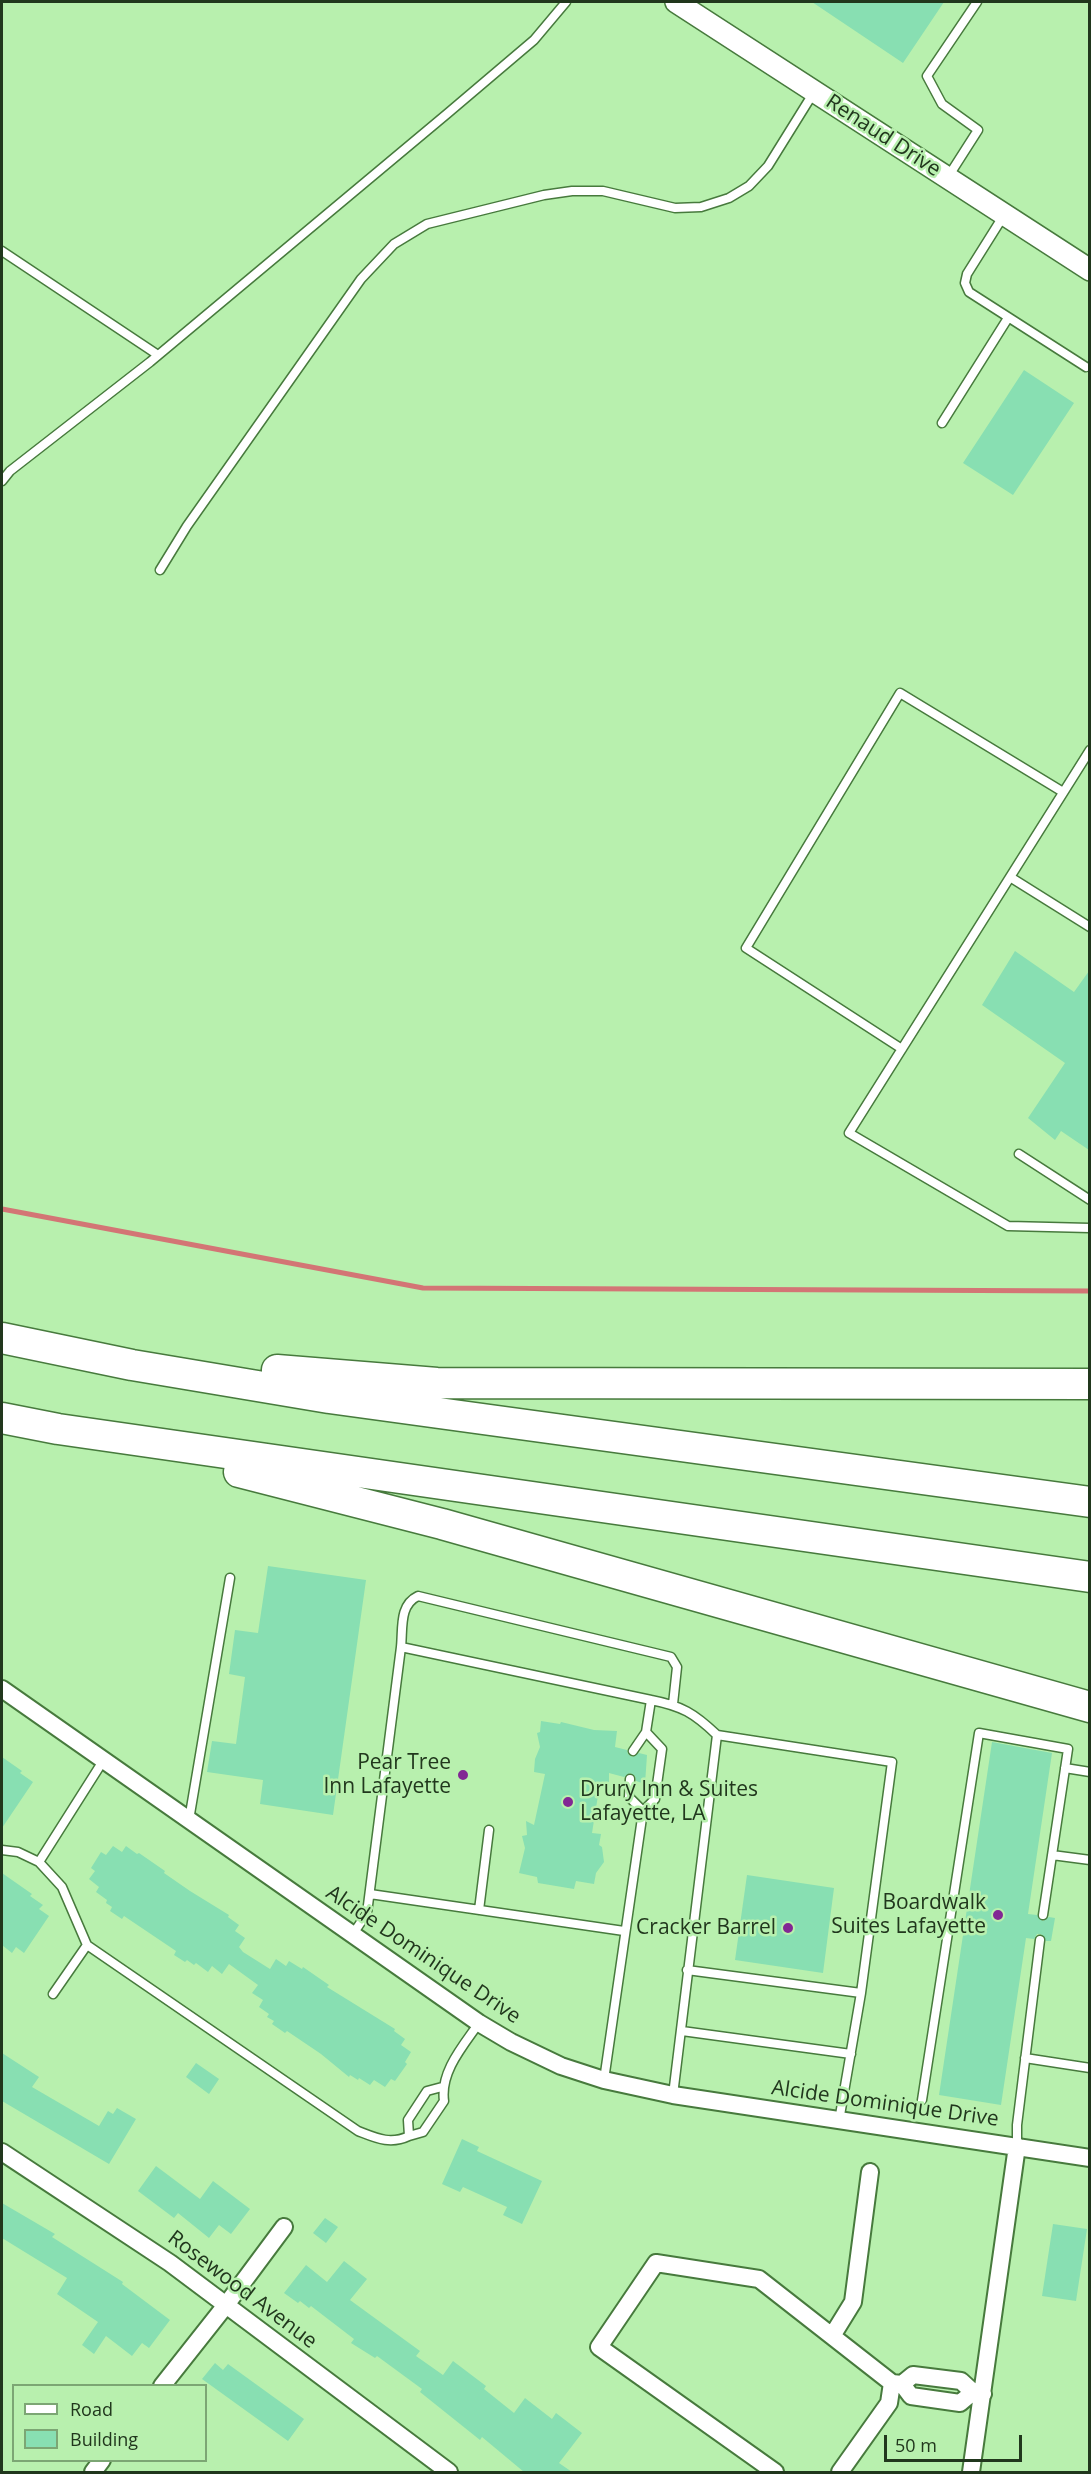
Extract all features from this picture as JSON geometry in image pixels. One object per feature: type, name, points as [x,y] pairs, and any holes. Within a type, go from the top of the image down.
[{"type":"highway","points":[[2,1338],[132,1365],[328,1398],[1089,1502]]},
{"type":"highway","points":[[34,1344],[307,1374],[437,1383],[1089,1384]]},
{"type":"highway","points":[[2,1418],[442,1524],[1089,1707]]},
{"type":"highway","points":[[58,1430],[1089,1577]]},
{"type":"street","name":"Renaud Drive","points":[[689,5],[814,92],[1089,270]]},
{"type":"street","name":"Alcide Dominique Drive","points":[[2,1689],[479,2022],[511,2042],[561,2066],[604,2080],[673,2095],[1089,2158]]},
{"type":"street","points":[[971,2472],[978,2393],[1017,2146]]},
{"type":"street","name":"Rosewood Avenue","points":[[2,2152],[110,2221],[449,2472]]},
{"type":"street","points":[[832,2336],[854,2302],[870,2172]]},
{"type":"street","points":[[163,2384],[284,2227]]},
{"type":"street","points":[[775,2472],[600,2348],[656,2263],[759,2279],[911,2396],[960,2403],[978,2393]]},
{"type":"street","points":[[840,2472],[888,2403],[897,2384],[913,2375],[934,2377],[961,2381],[978,2393]]},
{"type":"street","points":[[933,2399],[934,2377]]},
{"type":"lane","points":[[2,481],[10,471],[158,355],[534,40],[566,2]]},
{"type":"lane","points":[[948,178],[978,130],[942,104],[927,76],[977,2]]},
{"type":"lane","points":[[160,570],[187,526],[361,279],[394,244],[427,224],[562,192],[603,191],[675,208],[701,207],[729,198],[749,186],[768,166],[814,92]]},
{"type":"lane","points":[[1004,214],[967,274],[965,282],[969,292],[1086,367]]},
{"type":"lane","points":[[2,251],[158,355]]},
{"type":"lane","points":[[942,423],[1008,318]]},
{"type":"lane","points":[[902,1049],[746,948],[900,693],[1063,792]]},
{"type":"lane","points":[[1089,750],[849,1133],[1008,1226],[1089,1227]]},
{"type":"lane","points":[[1010,877],[1089,927]]},
{"type":"lane","points":[[1019,1154],[1089,1200]]},
{"type":"lane","points":[[189,1820],[230,1578]]},
{"type":"lane","points":[[353,1934],[368,1913],[405,1608],[410,1600],[418,1596],[671,1657],[677,1667],[673,1704]]},
{"type":"lane","points":[[401,1647],[673,1704],[697,1716],[717,1735],[892,1762],[861,1993],[840,2121]]},
{"type":"lane","points":[[633,1751],[646,1732],[651,1700]]},
{"type":"lane","points":[[604,2080],[643,1811],[655,1799],[662,1749],[646,1732]]},
{"type":"lane","points":[[922,2100],[979,1733],[1068,1749],[1043,1915]]},
{"type":"lane","points":[[673,2095],[717,1735]]},
{"type":"lane","points":[[39,1862],[103,1761]]},
{"type":"lane","points":[[1065,1768],[1089,1772]]},
{"type":"lane","points":[[630,1779],[629,1797],[643,1811]]},
{"type":"lane","points":[[479,1910],[489,1830]]},
{"type":"lane","points":[[2,1850],[18,1852],[39,1862],[62,1887],[87,1945],[358,2131],[384,2141],[399,2141],[423,2132],[444,2101],[442,2087],[450,2066],[479,2022]]},
{"type":"lane","points":[[1052,1856],[1089,1860]]},
{"type":"lane","points":[[370,1894],[624,1931]]},
{"type":"lane","points":[[1017,2146],[1017,2125],[1040,1940]]},
{"type":"lane","points":[[53,1994],[87,1945]]},
{"type":"lane","points":[[687,1970],[861,1993]]},
{"type":"lane","points":[[682,2031],[851,2054]]},
{"type":"lane","points":[[1025,2058],[1089,2068]]},
{"type":"lane","points":[[409,2136],[408,2120],[422,2098],[427,2091],[442,2087]]},
{"type":"building","points":[[812,2],[944,2],[903,63]]},
{"type":"building","points":[[1024,370],[1074,403],[1013,495],[963,463]]},
{"type":"building","points":[[1015,951],[1074,992],[1089,971],[1089,1150],[1061,1131],[1055,1140],[1028,1118],[1065,1063],[982,1005]]},
{"type":"building","points":[[268,1566],[366,1580],[333,1815],[260,1804],[263,1780],[207,1772],[212,1741],[236,1744],[245,1677],[229,1674],[235,1630],[258,1633]]},
{"type":"building","name":"Drury Inn & Suites Lafayette, LA","points":[[541,1721],[560,1724],[561,1722],[594,1730],[617,1731],[615,1747],[627,1750],[632,1757],[639,1753],[647,1755],[645,1784],[636,1781],[635,1776],[630,1773],[624,1777],[609,1773],[609,1782],[600,1783],[592,1833],[601,1834],[599,1845],[602,1847],[604,1862],[596,1873],[594,1884],[576,1881],[574,1889],[538,1883],[537,1877],[519,1873],[525,1848],[522,1836],[527,1835],[526,1821],[534,1825],[545,1774],[534,1772],[535,1759],[540,1747],[537,1733],[540,1732]]},
{"type":"building","points":[[992,1742],[1052,1753],[1028,1914],[1037,1915],[1043,1921],[1049,1917],[1055,1918],[1051,1941],[1046,1941],[1041,1934],[1037,1934],[1034,1939],[1026,1938],[1001,2105],[939,2095]]},
{"type":"building","points":[[2,1757],[33,1782],[2,1828]]},
{"type":"building","points":[[113,1846],[122,1852],[126,1846],[137,1854],[139,1853],[190,1891],[229,1915],[228,1917],[239,1925],[235,1931],[245,1938],[239,1947],[243,1952],[270,1969],[276,1959],[286,1966],[289,1961],[302,1969],[303,1967],[329,1985],[327,1987],[395,2029],[394,2031],[405,2039],[401,2045],[411,2052],[405,2062],[407,2064],[395,2081],[391,2079],[385,2087],[374,2080],[370,2085],[359,2078],[358,2080],[350,2075],[349,2077],[321,2054],[287,2031],[285,2033],[272,2024],[274,2021],[267,2017],[269,2014],[259,2007],[263,2000],[252,1993],[258,1985],[229,1964],[222,1974],[212,1966],[208,1972],[196,1963],[194,1965],[187,1960],[185,1962],[174,1955],[176,1951],[124,1916],[122,1919],[110,1911],[112,1907],[106,1903],[107,1900],[96,1892],[99,1887],[89,1879],[95,1871],[91,1868],[101,1852],[106,1855]]},
{"type":"building","points":[[2,1873],[32,1894],[30,1896],[43,1905],[39,1909],[49,1916],[24,1953],[16,1947],[12,1953],[2,1945]]},
{"type":"building","points":[[747,1875],[834,1888],[823,1973],[735,1960]]},
{"type":"building","points":[[2,2053],[39,2077],[32,2087],[99,2126],[108,2111],[113,2114],[117,2108],[136,2119],[109,2164],[2,2101]]},
{"type":"building","points":[[196,2063],[219,2079],[209,2094],[186,2077]]},
{"type":"building","points":[[462,2139],[479,2147],[477,2151],[542,2181],[522,2224],[503,2215],[507,2207],[463,2187],[460,2192],[442,2184]]},
{"type":"building","points":[[156,2166],[200,2199],[213,2181],[250,2209],[231,2234],[219,2225],[209,2238],[178,2213],[174,2218],[138,2191]]},
{"type":"building","points":[[2,2203],[55,2234],[52,2237],[123,2282],[122,2284],[170,2320],[149,2348],[142,2343],[132,2356],[106,2336],[94,2354],[82,2345],[98,2322],[57,2294],[67,2278],[2,2238]]},
{"type":"building","points":[[325,2218],[338,2227],[326,2243],[313,2233]]},
{"type":"building","points":[[1053,2224],[1087,2229],[1076,2301],[1042,2296]]},
{"type":"building","points":[[344,2261],[367,2279],[350,2300],[420,2351],[416,2356],[443,2375],[453,2361],[486,2386],[484,2389],[514,2413],[525,2398],[552,2419],[556,2413],[582,2433],[559,2463],[572,2472],[524,2472],[482,2437],[480,2440],[420,2392],[422,2389],[377,2356],[375,2358],[351,2343],[354,2339],[311,2306],[309,2308],[300,2301],[298,2303],[284,2293],[306,2265],[327,2282]]},
{"type":"building","points":[[215,2363],[223,2370],[228,2364],[304,2419],[288,2441],[202,2379]]},
{"type":"waterway","points":[[2,1209],[423,1288],[1090,1291]]},
{"type":"place","name":"Pear Tree Inn Lafayette","points":[[463,1775]]},
{"type":"place","name":"Drury Inn & Suites Lafayette, LA","points":[[568,1802]]},
{"type":"place","name":"Boardwalk Suites Lafayette","points":[[998,1915]]},
{"type":"place","name":"Cracker Barrel","points":[[788,1928]]}]
